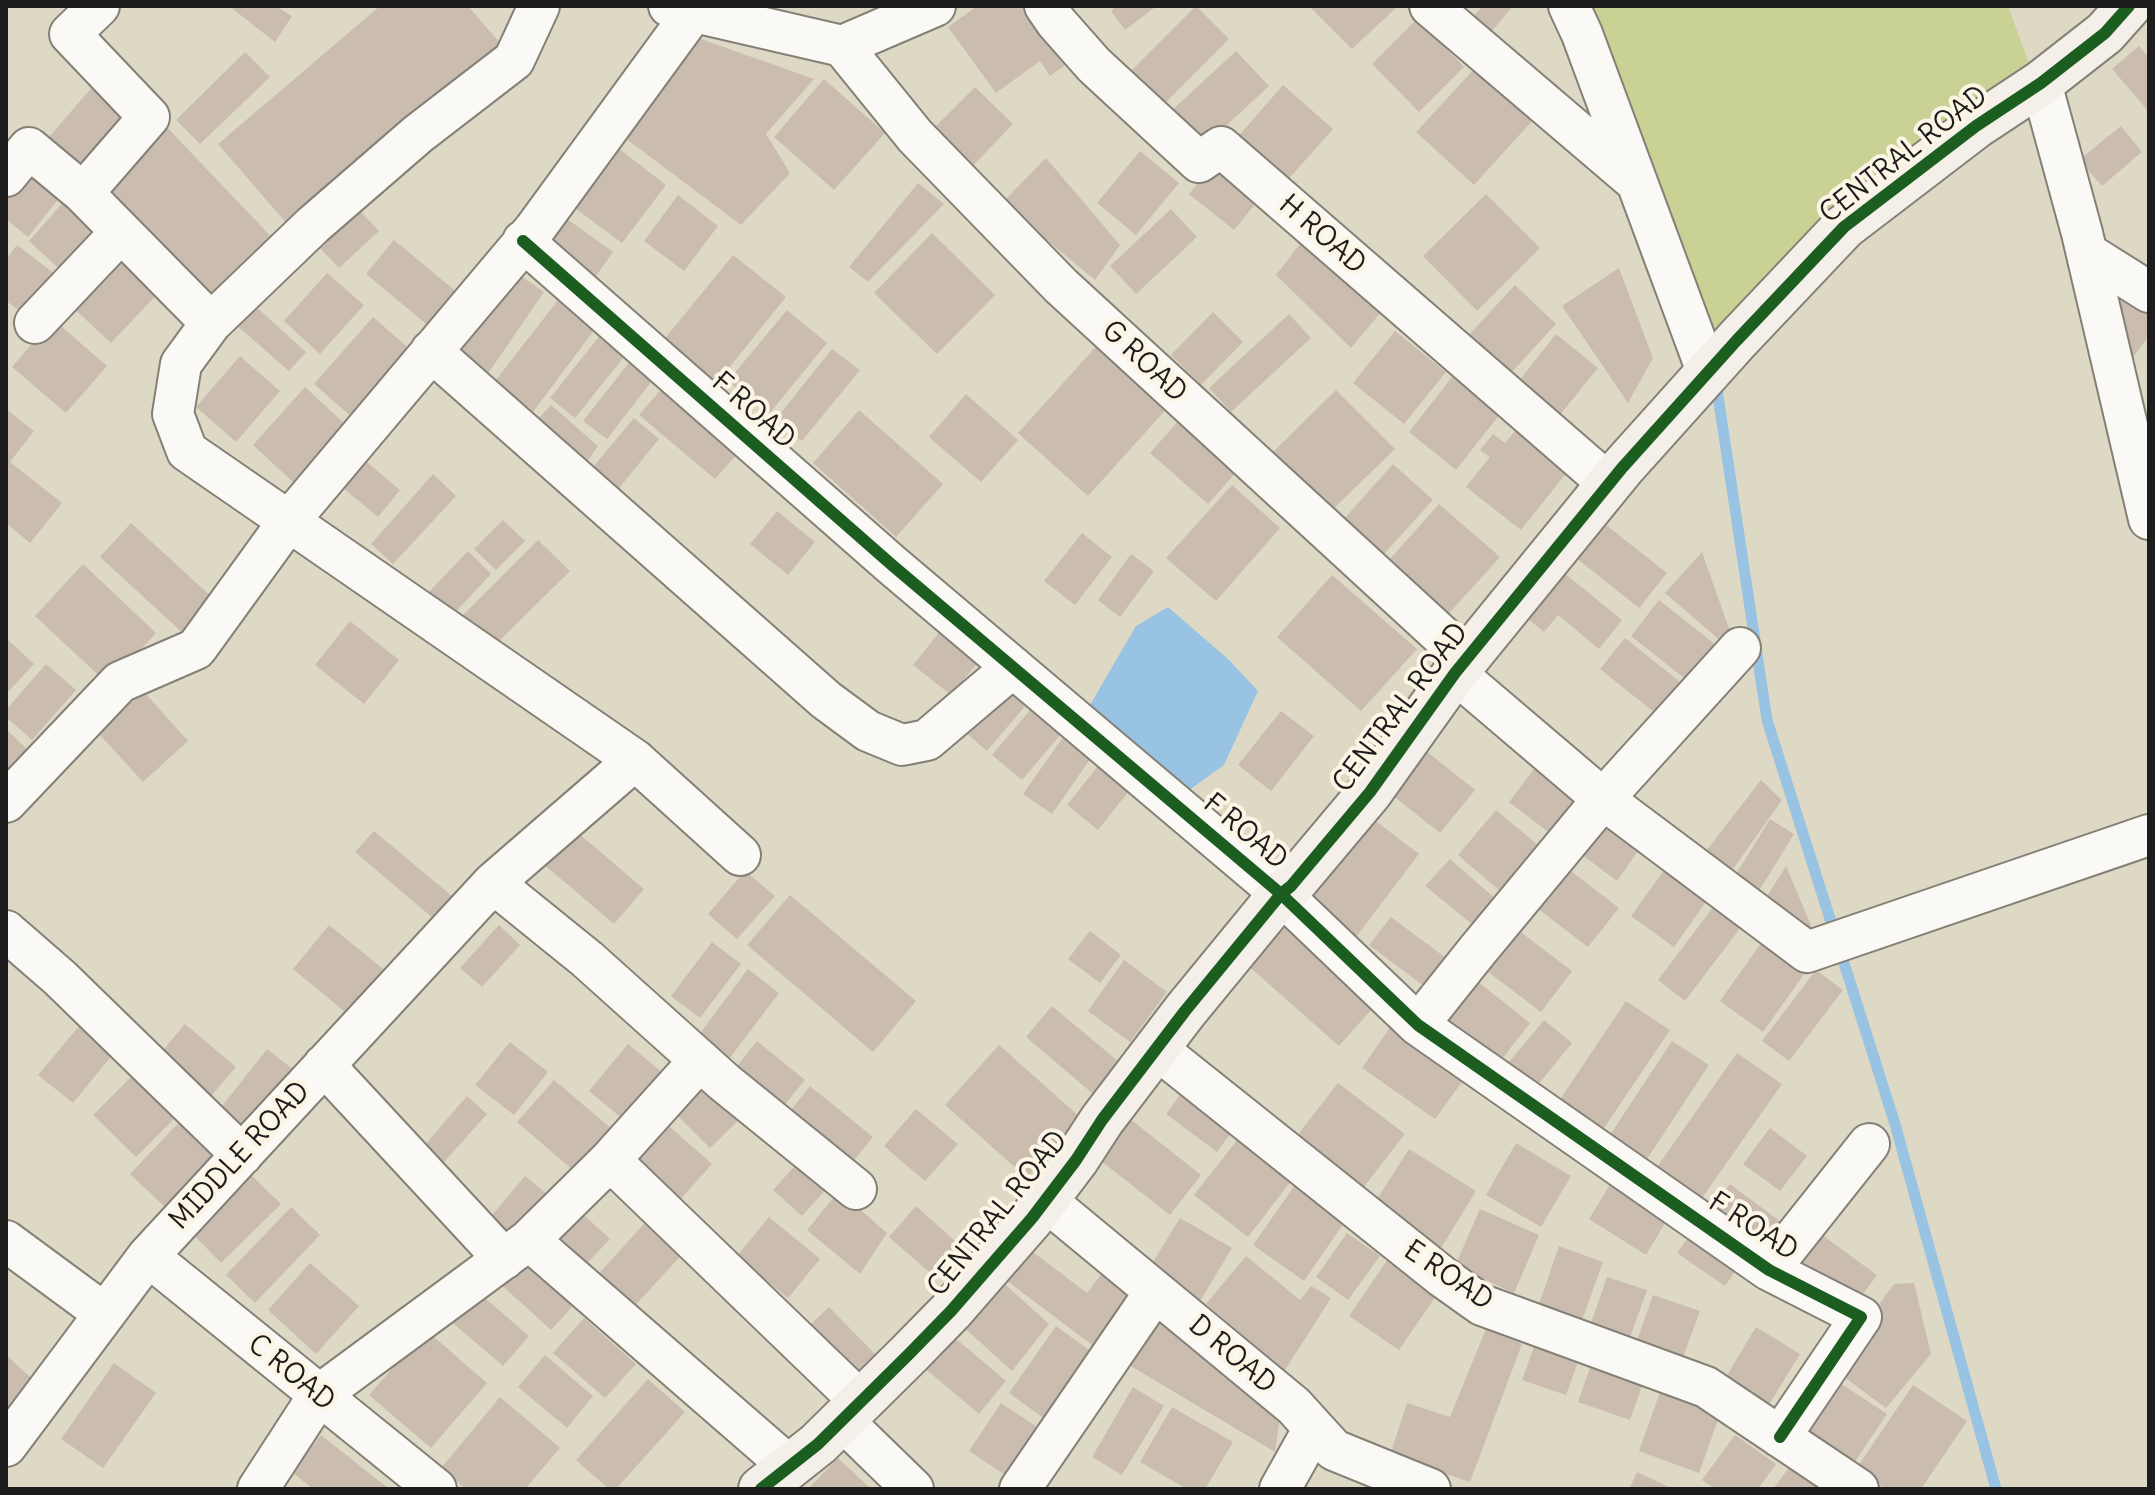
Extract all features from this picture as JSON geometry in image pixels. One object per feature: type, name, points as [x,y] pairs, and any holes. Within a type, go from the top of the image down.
[{"type":"street","points":[[83,193],[149,117],[70,34],[99,6]]},
{"type":"street","points":[[539,6],[514,60],[406,144],[313,225],[211,323],[181,364],[173,414],[187,451],[635,760],[740,855]]},
{"type":"street","points":[[6,802],[120,682],[196,649],[288,522],[534,230],[681,9],[842,46],[935,6]]},
{"type":"street","name":"H ROAD","points":[[1045,6],[1094,65],[1199,162],[1221,147],[1609,484]]},
{"type":"street","points":[[1430,6],[1637,184]]},
{"type":"street","points":[[1569,6],[1708,374]]},
{"type":"street","name":"CENTRAL ROAD","points":[[775,1478],[818,1444],[951,1311],[1032,1218],[1185,1011],[1370,792],[1461,666],[1609,484],[1737,340],[1844,227],[1976,126],[2041,83],[2105,33],[2129,6]]},
{"type":"street","name":"G ROAD","points":[[842,46],[915,136],[1061,286],[1461,666],[1603,799],[1807,952],[2149,835]]},
{"type":"street","points":[[2041,83],[2087,253],[2146,496]]},
{"type":"street","points":[[6,176],[29,148],[83,193],[211,323]]},
{"type":"street","points":[[35,323],[121,232]]},
{"type":"street","name":"F ROAD","points":[[523,241],[892,565],[1281,894],[1418,1025],[1769,1270],[1861,1317],[1780,1437]]},
{"type":"street","points":[[2087,253],[2149,292]]},
{"type":"street","points":[[431,351],[826,700],[868,731],[902,745],[927,740],[1013,667]]},
{"type":"street","points":[[1418,1025],[1603,799],[1740,648]]},
{"type":"street","name":"MIDDLE ROAD","points":[[6,1446],[148,1256],[493,883],[635,760]]},
{"type":"street","points":[[493,883],[587,959],[700,1060],[856,1189]]},
{"type":"street","points":[[6,931],[60,978],[242,1155]]},
{"type":"street","name":"E ROAD","points":[[1157,1049],[1482,1305],[1706,1387],[1858,1489]]},
{"type":"street","points":[[258,1489],[319,1395],[516,1250],[610,1160],[700,1060]]},
{"type":"street","points":[[324,1065],[516,1250],[775,1478]]},
{"type":"street","points":[[1769,1270],[1869,1144]]},
{"type":"street","points":[[610,1160],[851,1410],[913,1489]]},
{"type":"street","name":"D ROAD","points":[[1045,1200],[1294,1406],[1334,1450],[1430,1489]]},
{"type":"street","points":[[6,1241],[105,1314]]},
{"type":"street","name":"C ROAD","points":[[148,1256],[436,1489]]},
{"type":"street","points":[[1020,1489],[1155,1292]]},
{"type":"street","points":[[1280,1489],[1314,1428]]},
{"type":"green space","points":[[1578,6],[2008,6],[2031,69],[1713,354]]},
{"type":"water","points":[[1168,607],[1228,659],[1258,691],[1224,765],[1181,796],[1086,712],[1136,626]]},
{"type":"building","points":[[229,6],[275,6],[292,16],[275,42]]},
{"type":"building","points":[[380,6],[468,6],[507,51],[294,232],[218,144]]},
{"type":"building","points":[[977,6],[1025,6],[1068,63],[1050,76],[1040,61],[996,93],[948,27]]},
{"type":"building","points":[[1116,6],[1154,8],[1125,30],[1111,11]]},
{"type":"building","points":[[1196,6],[1229,39],[1157,111],[1124,78]]},
{"type":"building","points":[[1309,6],[1398,6],[1352,49]]},
{"type":"building","points":[[1483,6],[1513,6],[1491,32],[1473,17]]},
{"type":"building","points":[[1417,19],[1464,67],[1419,112],[1372,64]]},
{"type":"building","points":[[684,33],[814,79],[766,134],[790,173],[741,225],[613,129]]},
{"type":"building","points":[[2139,46],[2149,58],[2149,112],[2112,69]]},
{"type":"building","points":[[1236,51],[1269,86],[1199,151],[1167,115]]},
{"type":"building","points":[[245,52],[270,77],[200,144],[176,120]]},
{"type":"building","points":[[1476,67],[1533,120],[1474,185],[1416,132]]},
{"type":"building","points":[[824,79],[885,133],[834,190],[774,137]]},
{"type":"building","points":[[98,80],[131,108],[71,177],[38,150]]},
{"type":"building","points":[[1283,85],[1333,129],[1285,183],[1236,139]]},
{"type":"building","points":[[975,87],[1013,124],[964,175],[925,137]]},
{"type":"building","points":[[161,121],[281,247],[217,308],[98,181]]},
{"type":"building","points":[[2121,126],[2142,152],[2102,186],[2079,160]]},
{"type":"building","points":[[609,141],[666,185],[622,243],[564,200]]},
{"type":"building","points":[[1140,151],[1179,183],[1136,235],[1097,203]]},
{"type":"building","points":[[33,156],[69,186],[28,237],[6,219],[6,189]]},
{"type":"building","points":[[1046,158],[1120,245],[1095,280],[1002,203]]},
{"type":"building","points":[[1216,161],[1261,197],[1234,230],[1189,194]]},
{"type":"building","points":[[918,183],[944,204],[868,282],[849,267]]},
{"type":"building","points":[[1486,194],[1540,248],[1477,311],[1423,256]]},
{"type":"building","points":[[678,195],[718,226],[684,271],[644,241]]},
{"type":"building","points":[[66,199],[104,233],[66,275],[29,241]]},
{"type":"building","points":[[350,200],[379,231],[339,268],[310,238]]},
{"type":"building","points":[[1171,209],[1197,237],[1136,294],[1110,266]]},
{"type":"building","points":[[556,211],[613,252],[591,283],[534,242]]},
{"type":"building","points":[[932,233],[995,295],[937,354],[874,293]]},
{"type":"building","points":[[394,240],[459,294],[431,328],[366,274]]},
{"type":"building","points":[[1300,244],[1382,311],[1351,348],[1276,275]]},
{"type":"building","points":[[17,245],[55,274],[24,314],[6,301],[6,259]]},
{"type":"building","points":[[123,247],[165,286],[111,343],[69,304]]},
{"type":"building","points":[[733,255],[786,297],[716,384],[662,342]]},
{"type":"building","points":[[507,266],[544,292],[487,375],[449,350]]},
{"type":"building","points":[[1619,268],[1653,358],[1628,403],[1562,306]]},
{"type":"building","points":[[2096,269],[2149,310],[2149,336],[2130,361]]},
{"type":"building","points":[[327,273],[364,305],[320,354],[284,321]]},
{"type":"building","points":[[1515,285],[1556,324],[1511,373],[1469,335]]},
{"type":"building","points":[[565,291],[598,325],[524,424],[485,394]]},
{"type":"building","points":[[253,304],[306,352],[289,371],[235,324]]},
{"type":"building","points":[[787,310],[827,343],[769,414],[728,381]]},
{"type":"building","points":[[1213,312],[1243,342],[1201,385],[1171,355]]},
{"type":"building","points":[[1289,314],[1311,338],[1231,412],[1209,388]]},
{"type":"building","points":[[373,317],[419,357],[360,424],[314,384]]},
{"type":"building","points":[[53,319],[107,366],[66,413],[12,367]]},
{"type":"building","points":[[606,328],[631,348],[575,418],[550,398]]},
{"type":"building","points":[[1395,331],[1446,372],[1404,424],[1353,383]]},
{"type":"building","points":[[1556,334],[1598,368],[1555,421],[1514,387]]},
{"type":"building","points":[[1101,341],[1171,404],[1088,496],[1018,433]]},
{"type":"building","points":[[832,349],[860,370],[802,441],[775,420]]},
{"type":"building","points":[[636,354],[659,372],[607,439],[583,421]]},
{"type":"building","points":[[240,356],[280,391],[236,442],[196,407]]},
{"type":"building","points":[[1452,377],[1500,414],[1456,470],[1409,432]]},
{"type":"building","points":[[670,379],[746,444],[715,479],[639,415]]},
{"type":"building","points":[[305,387],[347,426],[294,483],[253,445]]},
{"type":"building","points":[[1336,390],[1395,449],[1329,513],[1271,454]]},
{"type":"building","points":[[966,394],[1018,440],[981,482],[929,437]]},
{"type":"building","points":[[551,405],[598,446],[580,472],[529,429]]},
{"type":"building","points":[[6,409],[34,431],[10,462],[62,503],[30,543],[6,523]]},
{"type":"building","points":[[859,410],[943,484],[896,537],[813,463]]},
{"type":"building","points":[[1188,410],[1245,462],[1208,504],[1150,453]]},
{"type":"building","points":[[634,418],[659,439],[615,493],[589,472]]},
{"type":"building","points":[[1516,430],[1568,471],[1521,530],[1466,487],[1490,457],[1480,450],[1493,434],[1505,443]]},
{"type":"building","points":[[355,452],[400,490],[378,517],[332,479]]},
{"type":"building","points":[[1393,464],[1433,500],[1374,565],[1335,529]]},
{"type":"building","points":[[433,474],[456,496],[393,564],[371,544]]},
{"type":"building","points":[[1232,485],[1280,528],[1216,601],[1166,558]]},
{"type":"building","points":[[1439,504],[1500,557],[1443,620],[1383,567]]},
{"type":"building","points":[[777,511],[815,542],[788,575],[750,544]]},
{"type":"building","points":[[1597,518],[1667,573],[1639,608],[1570,553]]},
{"type":"building","points":[[503,520],[525,541],[496,570],[474,549]]},
{"type":"building","points":[[131,523],[215,600],[184,634],[100,557]]},
{"type":"building","points":[[1082,533],[1112,557],[1075,605],[1044,581]]},
{"type":"building","points":[[538,540],[570,571],[488,652],[457,621]]},
{"type":"building","points":[[468,551],[491,574],[450,618],[426,595]]},
{"type":"building","points":[[1702,552],[1731,634],[1723,643],[1665,593]]},
{"type":"building","points":[[1131,554],[1154,571],[1120,617],[1098,600]]},
{"type":"building","points":[[83,564],[156,633],[108,684],[35,616]]},
{"type":"building","points":[[1553,564],[1622,620],[1599,649],[1558,615],[1544,632],[1516,609]]},
{"type":"building","points":[[1332,575],[1417,649],[1361,711],[1277,637]]},
{"type":"building","points":[[1659,600],[1716,645],[1688,681],[1631,636]]},
{"type":"building","points":[[350,621],[399,660],[364,704],[315,665]]},
{"type":"building","points":[[942,629],[980,660],[951,695],[913,665]]},
{"type":"building","points":[[6,638],[34,664],[6,694]]},
{"type":"building","points":[[1625,638],[1680,682],[1655,713],[1600,669]]},
{"type":"building","points":[[46,664],[76,690],[32,740],[6,717],[6,710]]},
{"type":"building","points":[[990,665],[1031,699],[987,751],[947,716]]},
{"type":"building","points":[[136,683],[188,741],[143,782],[90,724]]},
{"type":"building","points":[[1036,703],[1066,728],[1022,780],[992,755]]},
{"type":"building","points":[[1281,711],[1314,736],[1271,791],[1238,765]]},
{"type":"building","points":[[6,729],[31,753],[6,779]]},
{"type":"building","points":[[1064,736],[1093,755],[1052,814],[1023,794]]},
{"type":"building","points":[[1421,747],[1475,790],[1440,833],[1387,791]]},
{"type":"building","points":[[1102,761],[1133,786],[1098,830],[1067,805]]},
{"type":"building","points":[[1540,761],[1595,802],[1564,844],[1509,802]]},
{"type":"building","points":[[1761,780],[1782,800],[1726,879],[1700,859]]},
{"type":"building","points":[[1496,810],[1545,851],[1507,897],[1458,855]]},
{"type":"building","points":[[1365,813],[1419,854],[1356,937],[1302,896]]},
{"type":"building","points":[[1598,817],[1640,848],[1617,881],[1574,849]]},
{"type":"building","points":[[1770,819],[1794,834],[1754,899],[1730,884]]},
{"type":"building","points":[[572,828],[644,889],[614,924],[542,863]]},
{"type":"building","points":[[374,831],[453,897],[434,919],[355,852]]},
{"type":"building","points":[[1450,859],[1506,908],[1483,933],[1425,886]]},
{"type":"building","points":[[1563,865],[1619,908],[1588,947],[1533,905]]},
{"type":"building","points":[[1667,866],[1710,896],[1674,947],[1631,916]]},
{"type":"building","points":[[1786,866],[1815,935],[1761,906]]},
{"type":"building","points":[[745,871],[775,896],[737,939],[708,914]]},
{"type":"building","points":[[790,895],[916,1001],[873,1052],[747,945]]},
{"type":"building","points":[[1717,902],[1744,923],[1685,1001],[1658,980]]},
{"type":"building","points":[[1391,917],[1454,964],[1432,992],[1369,945]]},
{"type":"building","points":[[1284,919],[1378,1002],[1339,1046],[1245,963]]},
{"type":"building","points":[[329,925],[393,977],[356,1021],[293,969]]},
{"type":"building","points":[[499,925],[520,945],[482,987],[460,968]]},
{"type":"building","points":[[1514,927],[1572,971],[1541,1012],[1483,968]]},
{"type":"building","points":[[1090,931],[1121,955],[1100,983],[1068,959]]},
{"type":"building","points":[[1764,939],[1807,970],[1763,1032],[1720,1001]]},
{"type":"building","points":[[712,942],[741,964],[700,1018],[671,996]]},
{"type":"building","points":[[1124,960],[1167,992],[1130,1042],[1088,1011]]},
{"type":"building","points":[[748,969],[779,993],[729,1059],[698,1036]]},
{"type":"building","points":[[1816,970],[1843,990],[1789,1061],[1762,1041]]},
{"type":"building","points":[[1477,981],[1530,1023],[1491,1073],[1439,1032]]},
{"type":"building","points":[[1626,1001],[1670,1030],[1602,1131],[1559,1101]]},
{"type":"building","points":[[1052,1006],[1119,1062],[1092,1093],[1026,1037]]},
{"type":"building","points":[[85,1019],[119,1047],[73,1103],[38,1075]]},
{"type":"building","points":[[1544,1020],[1572,1043],[1532,1092],[1504,1068]]},
{"type":"building","points":[[1393,1023],[1467,1075],[1435,1119],[1362,1068]]},
{"type":"building","points":[[185,1024],[236,1067],[205,1103],[155,1060]]},
{"type":"building","points":[[757,1041],[805,1080],[781,1109],[734,1070]]},
{"type":"building","points":[[1672,1041],[1709,1065],[1647,1159],[1610,1135]]},
{"type":"building","points":[[510,1042],[548,1072],[514,1115],[475,1085]]},
{"type":"building","points":[[628,1044],[669,1078],[630,1125],[589,1091]]},
{"type":"building","points":[[999,1045],[1081,1118],[1027,1178],[945,1105]]},
{"type":"building","points":[[267,1049],[299,1074],[244,1144],[212,1119]]},
{"type":"building","points":[[1737,1053],[1782,1084],[1702,1198],[1657,1167]]},
{"type":"building","points":[[703,1070],[746,1113],[710,1148],[668,1106]]},
{"type":"building","points":[[134,1074],[177,1116],[136,1157],[93,1115]]},
{"type":"building","points":[[554,1080],[619,1135],[582,1178],[517,1122]]},
{"type":"building","points":[[1338,1083],[1405,1134],[1363,1188],[1296,1137]]},
{"type":"building","points":[[1188,1084],[1239,1122],[1217,1152],[1166,1114]]},
{"type":"building","points":[[810,1086],[873,1137],[850,1165],[787,1115]]},
{"type":"building","points":[[467,1096],[487,1114],[437,1170],[418,1153]]},
{"type":"building","points":[[916,1109],[958,1144],[925,1181],[884,1146]]},
{"type":"building","points":[[1124,1114],[1201,1175],[1170,1215],[1092,1154]]},
{"type":"building","points":[[184,1117],[219,1150],[165,1207],[130,1174]]},
{"type":"building","points":[[661,1119],[712,1164],[679,1201],[628,1156]]},
{"type":"building","points":[[1770,1128],[1807,1156],[1780,1191],[1743,1164]]},
{"type":"building","points":[[1242,1134],[1295,1176],[1248,1237],[1194,1195]]},
{"type":"building","points":[[1516,1143],[1571,1176],[1541,1227],[1486,1195]]},
{"type":"building","points":[[1409,1149],[1476,1191],[1438,1253],[1370,1210]]},
{"type":"building","points":[[801,1159],[830,1185],[802,1216],[773,1190]]},
{"type":"building","points":[[246,1170],[281,1204],[221,1263],[188,1229]]},
{"type":"building","points":[[525,1176],[553,1199],[511,1250],[483,1226]]},
{"type":"building","points":[[1614,1178],[1671,1213],[1646,1255],[1589,1219]]},
{"type":"building","points":[[1298,1181],[1348,1217],[1304,1281],[1253,1245]]},
{"type":"building","points":[[1730,1184],[1785,1225],[1761,1258],[1705,1217]]},
{"type":"building","points":[[839,1191],[887,1233],[860,1274],[807,1230]]},
{"type":"building","points":[[574,1206],[610,1239],[578,1273],[542,1239]]},
{"type":"building","points":[[916,1206],[963,1248],[937,1279],[889,1237]]},
{"type":"building","points":[[291,1207],[320,1235],[255,1303],[226,1275]]},
{"type":"building","points":[[1480,1209],[1539,1235],[1514,1293],[1455,1266]]},
{"type":"building","points":[[652,1215],[687,1249],[630,1311],[594,1279]]},
{"type":"building","points":[[769,1217],[820,1259],[788,1298],[737,1256]]},
{"type":"building","points":[[1180,1218],[1232,1248],[1200,1301],[1148,1270]]},
{"type":"building","points":[[1696,1226],[1744,1258],[1725,1286],[1677,1253]]},
{"type":"building","points":[[1814,1229],[1877,1275],[1854,1306],[1791,1260]]},
{"type":"building","points":[[1347,1233],[1380,1256],[1348,1300],[1316,1277]]},
{"type":"building","points":[[1025,1246],[1087,1293],[1106,1268],[1138,1292],[1096,1348],[1002,1277]]},
{"type":"building","points":[[1559,1246],[1603,1262],[1578,1331],[1535,1316]]},
{"type":"building","points":[[526,1247],[581,1297],[551,1330],[496,1280]]},
{"type":"building","points":[[1246,1256],[1300,1300],[1311,1286],[1331,1298],[1285,1370],[1206,1304]]},
{"type":"building","points":[[1388,1259],[1438,1293],[1399,1350],[1349,1316]]},
{"type":"building","points":[[310,1263],[359,1306],[316,1354],[268,1310]]},
{"type":"building","points":[[1607,1277],[1647,1290],[1628,1343],[1589,1329]]},
{"type":"building","points":[[998,1278],[1049,1324],[1012,1371],[959,1323]]},
{"type":"building","points":[[1914,1283],[1931,1354],[1886,1408],[1832,1368],[1894,1284]]},
{"type":"building","points":[[473,1288],[529,1336],[503,1366],[447,1318]]},
{"type":"building","points":[[1653,1295],[1700,1311],[1680,1365],[1634,1349]]},
{"type":"building","points":[[829,1307],[876,1355],[854,1377],[807,1328]]},
{"type":"building","points":[[1147,1312],[1280,1417],[1275,1452],[1119,1359]]},
{"type":"building","points":[[584,1318],[636,1364],[605,1398],[553,1353]]},
{"type":"building","points":[[1056,1326],[1096,1355],[1049,1422],[1009,1393]]},
{"type":"building","points":[[1756,1327],[1800,1354],[1767,1408],[1723,1382]]},
{"type":"building","points":[[1486,1329],[1522,1344],[1470,1482],[1390,1455],[1407,1403],[1450,1417]]},
{"type":"building","points":[[426,1330],[487,1383],[431,1448],[369,1395]]},
{"type":"building","points":[[950,1334],[1006,1381],[979,1414],[922,1366]]},
{"type":"building","points":[[1536,1341],[1580,1356],[1566,1395],[1522,1380]]},
{"type":"building","points":[[6,1355],[38,1384],[6,1419]]},
{"type":"building","points":[[545,1355],[593,1396],[567,1428],[518,1387]]},
{"type":"building","points":[[1592,1362],[1644,1380],[1630,1420],[1578,1402]]},
{"type":"building","points":[[114,1363],[156,1393],[103,1468],[61,1439]]},
{"type":"building","points":[[1831,1377],[1887,1414],[1850,1469],[1794,1432]]},
{"type":"building","points":[[648,1379],[685,1412],[616,1489],[609,1489],[576,1460]]},
{"type":"building","points":[[1913,1385],[1967,1421],[1921,1489],[1885,1489],[1856,1469]]},
{"type":"building","points":[[1133,1387],[1164,1406],[1122,1475],[1092,1457]]},
{"type":"building","points":[[1660,1392],[1720,1414],[1699,1473],[1639,1451]]},
{"type":"building","points":[[500,1397],[560,1448],[525,1489],[466,1489],[441,1468]]},
{"type":"building","points":[[1001,1403],[1045,1432],[1013,1480],[969,1451]]},
{"type":"building","points":[[1172,1407],[1233,1442],[1205,1489],[1187,1489],[1140,1462]]},
{"type":"building","points":[[321,1435],[389,1489],[313,1489],[292,1472]]},
{"type":"building","points":[[1735,1435],[1776,1464],[1758,1489],[1715,1489],[1702,1480]]},
{"type":"building","points":[[838,1458],[871,1489],[808,1489]]},
{"type":"building","points":[[1794,1461],[1828,1489],[1773,1489]]},
{"type":"building","points":[[1637,1472],[1673,1489],[1629,1489]]},
{"type":"waterway","points":[[1716,383],[1767,720],[1895,1124],[1996,1489]]},
{"type":"cycle path","points":[[761,1489],[818,1444],[909,1354],[1032,1218],[1185,1011],[1370,792],[1455,673],[1622,468],[1737,340],[1844,227],[1976,126],[2041,83],[2105,33],[2129,6]]},
{"type":"cycle path","points":[[523,241],[892,565],[1281,894],[1418,1025],[1769,1270],[1861,1317],[1780,1437]]}]
